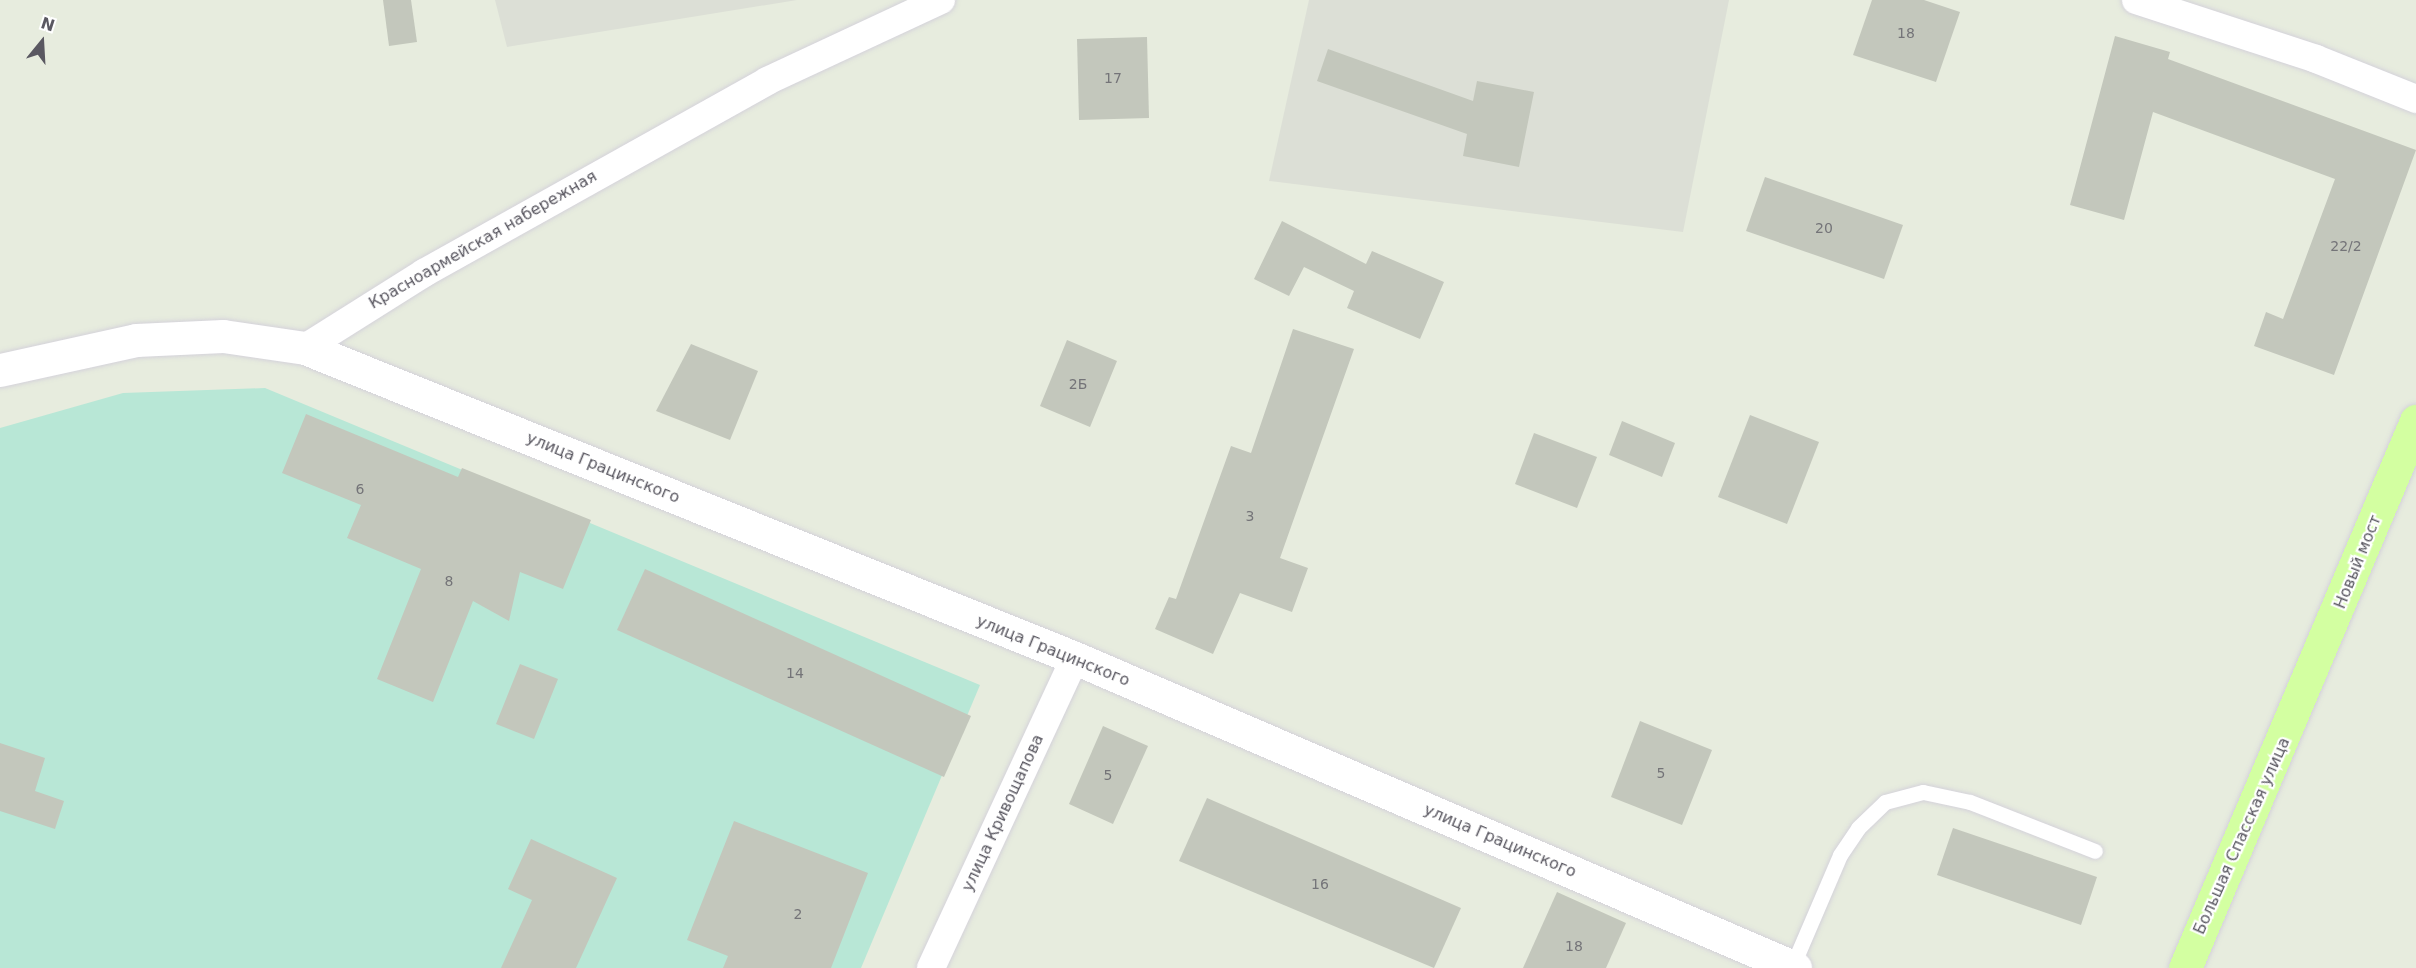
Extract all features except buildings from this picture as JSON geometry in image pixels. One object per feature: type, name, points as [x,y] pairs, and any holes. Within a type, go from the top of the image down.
[{"type":"main road","name":"Новый мост","points":[[2300,704],[2416,421]]},
{"type":"main road","name":"Большая Спасская улица","points":[[2185,968],[2300,704]]},
{"type":"street","name":"Красноармейская набережная","points":[[305,348],[424,273],[767,81],[941,0]]},
{"type":"street","points":[[2136,0],[2305,55],[2416,99]]},
{"type":"street","points":[[0,370],[136,340],[223,336],[305,348]]},
{"type":"street","name":"улица Грацинского","points":[[305,348],[1075,658],[1794,967]]},
{"type":"street","name":"улица Кривощапова","points":[[931,968],[1075,658]]},
{"type":"lane","points":[[1794,967],[1840,855],[1858,828],[1885,802],[1923,792],[1970,802],[2095,851]]},
{"type":"shaded area","points":[[495,0],[797,0],[507,47]]},
{"type":"shaded area","points":[[1309,0],[1729,0],[1683,232],[1269,181]]},
{"type":"green space","points":[[265,388],[980,685],[861,968],[0,968],[0,428],[123,393]]}]
